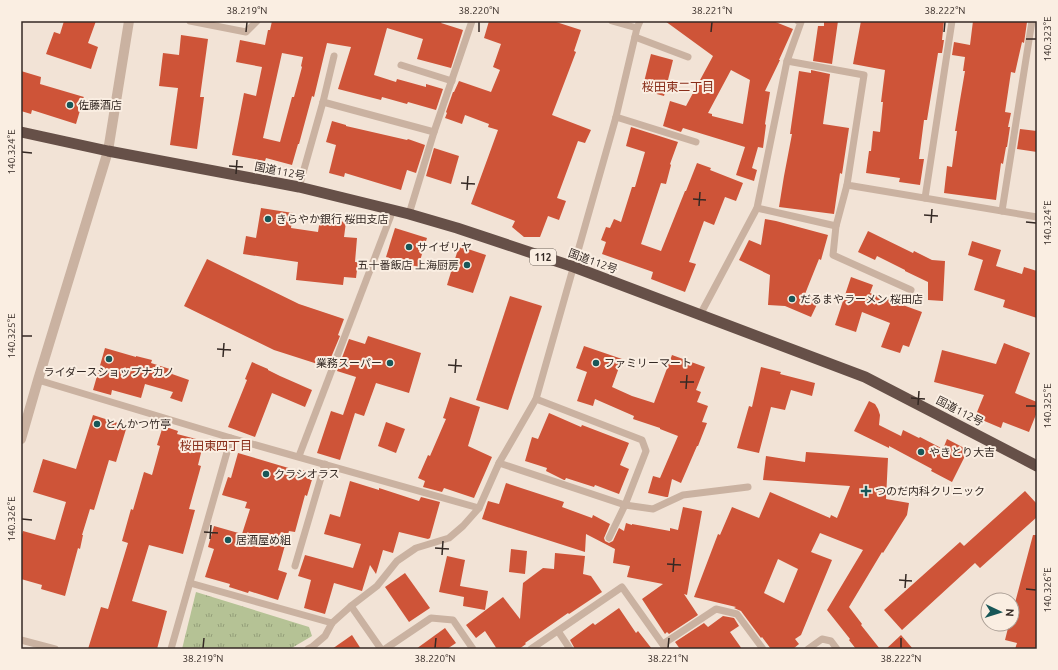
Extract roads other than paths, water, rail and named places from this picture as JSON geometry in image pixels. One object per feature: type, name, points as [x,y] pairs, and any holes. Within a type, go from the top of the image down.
[{"type":"highway","name":"国道112号","points":[[21,132],[108,151],[299,188],[408,214],[457,228],[574,267],[865,377],[1037,466]]},
{"type":"street","points":[[21,439],[108,151],[129,21]]},
{"type":"lane","points":[[190,21],[246,32],[256,21]]},
{"type":"lane","points":[[408,214],[471,21]]},
{"type":"lane","points":[[308,649],[325,636],[332,623],[377,586],[397,561],[416,548],[450,538],[480,508],[499,463],[536,399],[616,117],[638,25],[612,21]]},
{"type":"lane","points":[[700,315],[757,208],[787,61],[801,22],[798,21]]},
{"type":"lane","points":[[925,198],[952,21]]},
{"type":"lane","points":[[1002,211],[1032,21]]},
{"type":"lane","points":[[635,37],[688,57]]},
{"type":"lane","points":[[299,188],[334,56]]},
{"type":"lane","points":[[787,61],[864,75],[847,185],[836,226],[833,255],[911,290]]},
{"type":"lane","points":[[401,65],[452,80]]},
{"type":"lane","points":[[323,102],[434,132]]},
{"type":"lane","points":[[616,117],[696,142]]},
{"type":"lane","points":[[847,185],[1037,217]]},
{"type":"lane","points":[[757,208],[836,226]]},
{"type":"lane","points":[[299,456],[392,210]]},
{"type":"lane","points":[[38,380],[231,438],[480,508]]},
{"type":"lane","points":[[536,399],[642,440],[646,451],[625,504],[608,538]]},
{"type":"lane","points":[[172,649],[231,438]]},
{"type":"lane","points":[[499,463],[625,504],[653,509],[683,495],[748,487]]},
{"type":"lane","points":[[295,566],[326,464]]},
{"type":"lane","points":[[190,583],[332,623]]},
{"type":"lane","points":[[531,649],[622,588],[664,647],[716,609],[738,614],[763,649]]},
{"type":"lane","points":[[351,606],[381,649]]},
{"type":"lane","points":[[386,649],[431,618],[453,620],[473,649]]},
{"type":"lane","points":[[558,631],[570,649]]},
{"type":"lane","points":[[808,649],[822,639],[832,641],[837,649]]},
{"type":"lane","points":[[21,640],[55,649]]},
{"type":"place","name":"佐藤酒店","points":[[70,105]]},
{"type":"place","name":"きらやか銀行 桜田支店","points":[[268,219]]},
{"type":"place","name":"サイゼリヤ","points":[[409,247]]},
{"type":"place","name":"五十番飯店 上海厨房","points":[[467,265]]},
{"type":"place","name":"だるまやラーメン 桜田店","points":[[792,299]]},
{"type":"place","name":"ライダースショップナカノ","points":[[109,359]]},
{"type":"place","name":"業務スーパー","points":[[390,363]]},
{"type":"place","name":"ファミリーマート","points":[[596,363]]},
{"type":"place","name":"とんかつ竹亭","points":[[97,424]]},
{"type":"place","name":"やきとり大吉","points":[[921,452]]},
{"type":"place","name":"クラシオラス","points":[[266,474]]},
{"type":"place","name":"つのだ内科クリニック","points":[[866,491]]},
{"type":"place","name":"居酒屋め組","points":[[228,540]]},
{"type":"district","name":"桜田東二丁目","points":[[678,87]]},
{"type":"district","name":"桜田東四丁目","points":[[216,446]]}]
